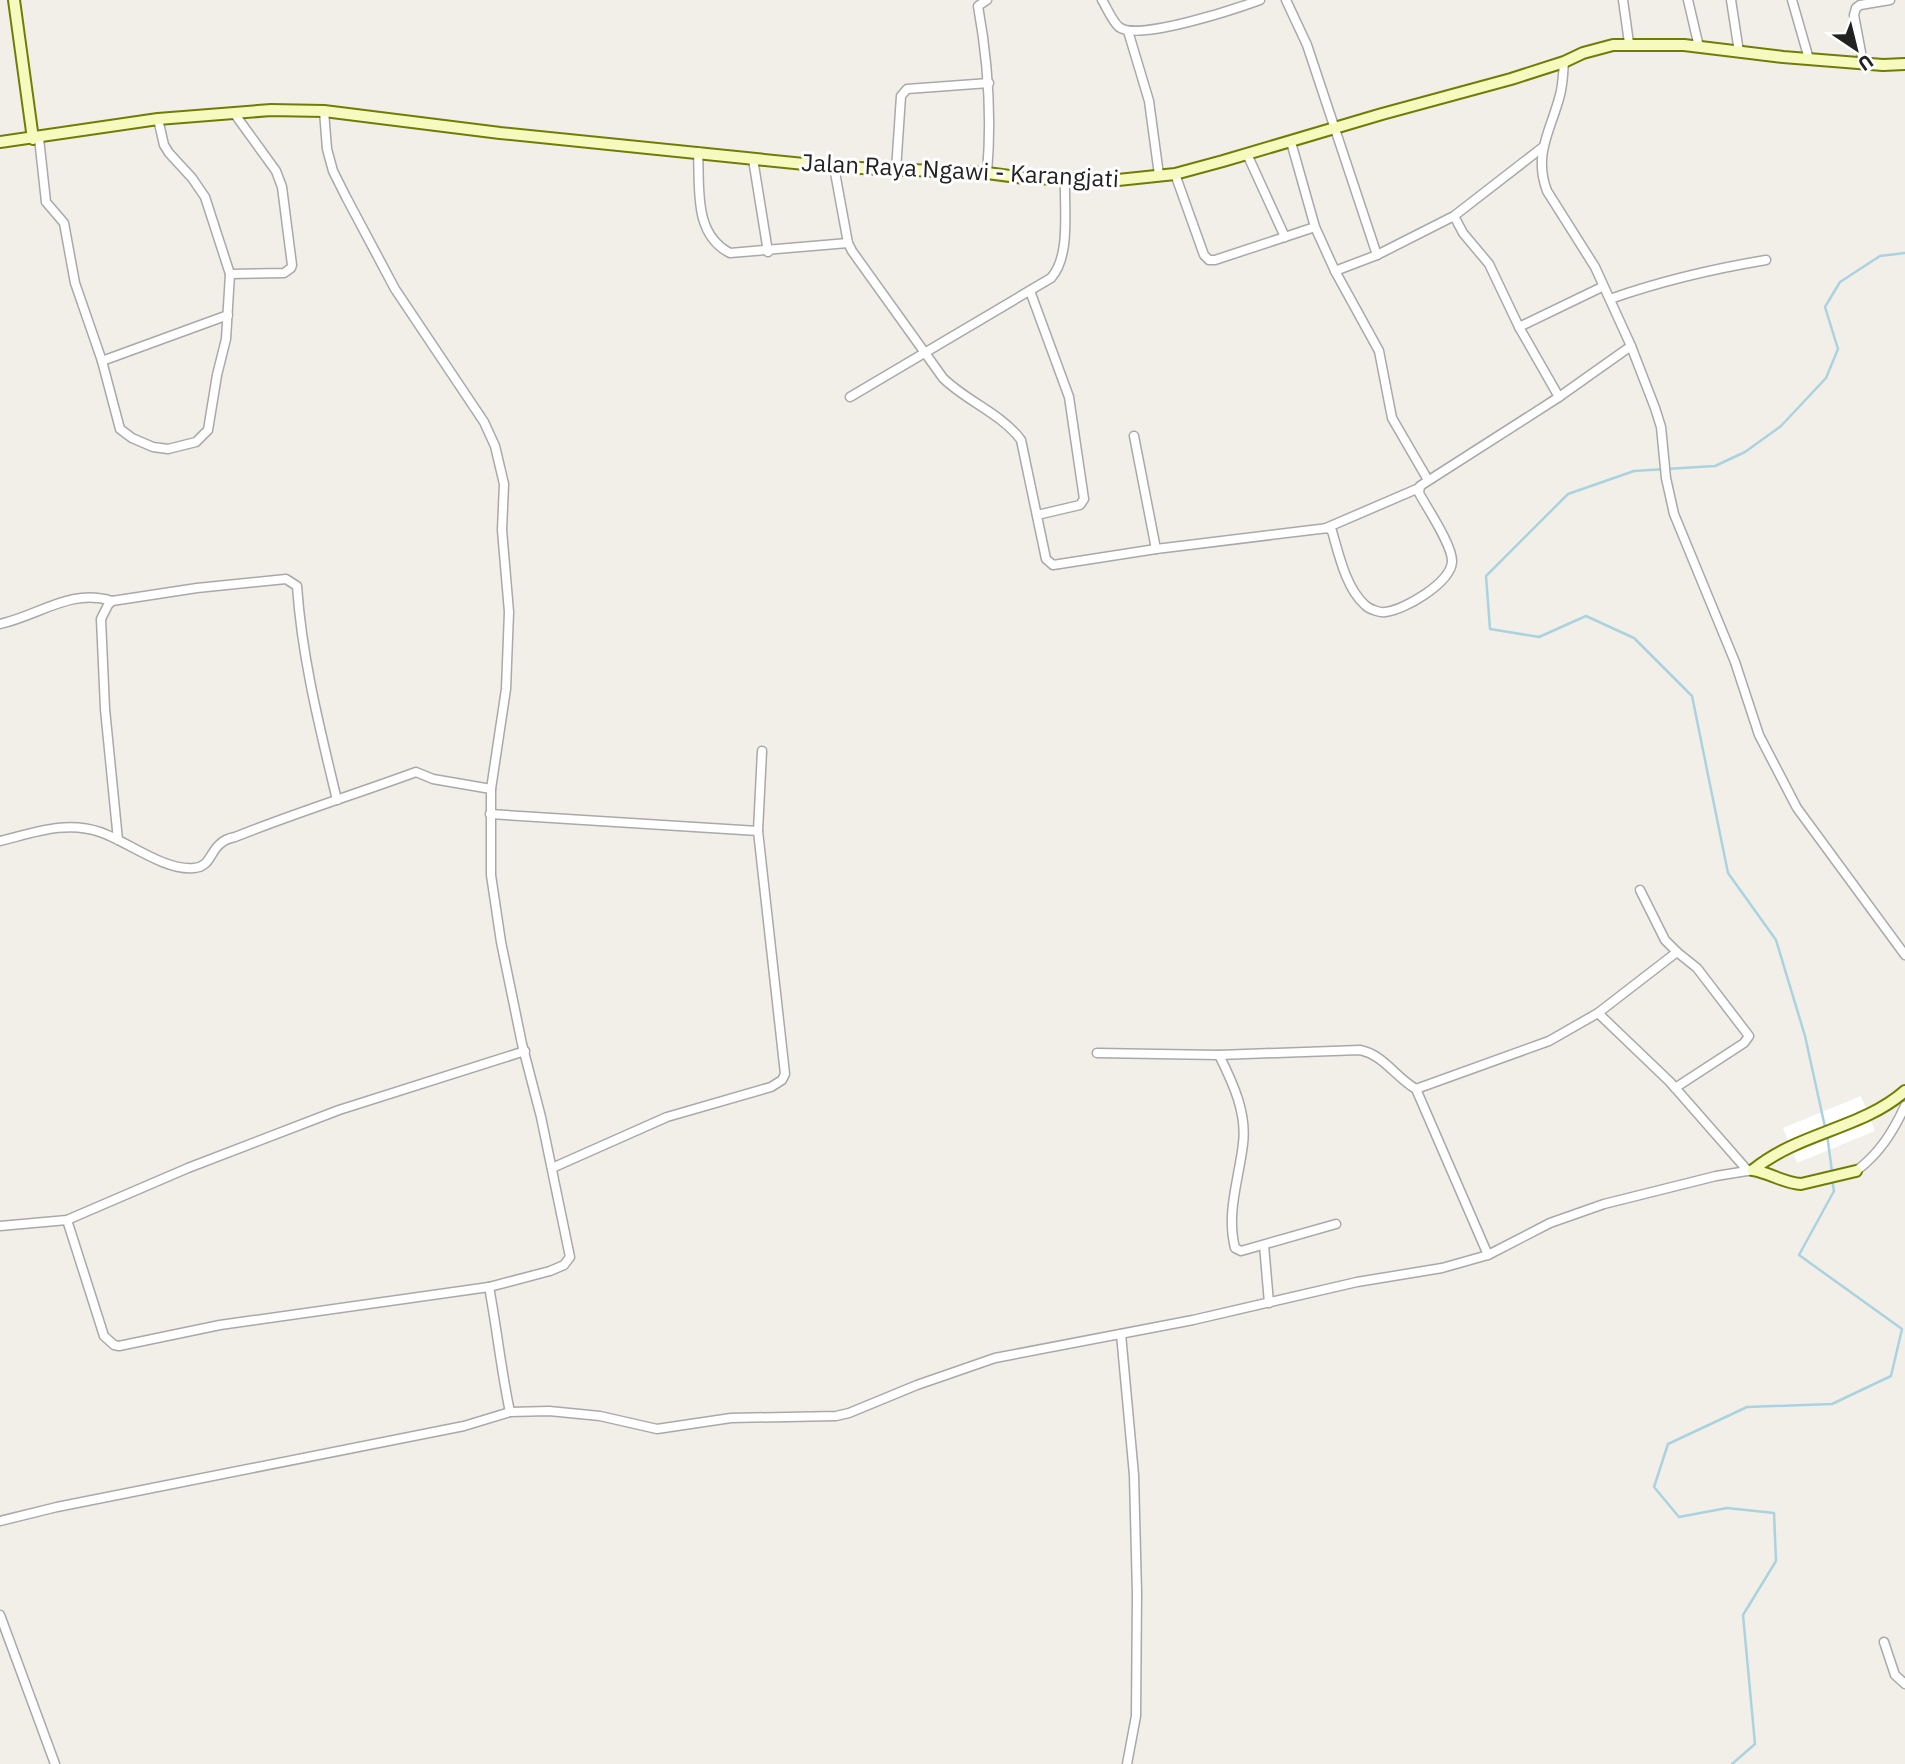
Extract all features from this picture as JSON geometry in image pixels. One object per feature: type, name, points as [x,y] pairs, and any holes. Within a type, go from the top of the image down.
[{"type":"street","points":[[14,0],[46,202],[64,223],[75,283],[103,361],[120,429],[132,438],[153,447],[168,449],[196,442],[208,430],[216,376],[226,339],[230,274],[205,197],[164,145],[158,119]]},
{"type":"street","points":[[987,0],[978,6],[986,47],[989,83],[990,146],[987,173]]},
{"type":"street","points":[[1102,0],[1119,27],[1128,31],[1149,31],[1172,26],[1261,0]]},
{"type":"street","points":[[1286,0],[1307,45],[1377,255]]},
{"type":"street","points":[[1623,0],[1629,43]]},
{"type":"street","points":[[1688,0],[1699,47]]},
{"type":"street","points":[[1731,0],[1738,52]]},
{"type":"street","points":[[1792,0],[1809,59]]},
{"type":"street","points":[[1863,64],[1854,15],[1856,8],[1890,0]]},
{"type":"street","points":[[1128,31],[1149,100],[1160,175]]},
{"type":"street","name":"Jalan Raya Ngawi - Karangjati","points":[[0,142],[158,119],[271,110],[324,111],[500,133],[834,167],[1118,180],[1175,174],[1447,98],[1564,62],[1597,49],[1629,43],[1699,47],[1863,64],[1905,64]]},
{"type":"street","points":[[1564,62],[1560,94],[1543,147],[1541,163],[1547,191],[1585,249],[1631,346],[1661,427],[1666,478],[1677,521],[1735,662],[1759,735],[1797,808],[1905,955]]},
{"type":"street","points":[[897,170],[901,96],[904,91],[989,83]]},
{"type":"street","points":[[66,1220],[101,1329],[108,1342],[120,1346],[220,1325],[489,1287],[550,1271],[568,1261],[569,1248],[501,942],[491,874],[491,789],[506,689],[509,612],[502,530],[504,484],[500,465],[484,422],[395,289],[346,197],[327,149],[324,111]]},
{"type":"street","points":[[230,274],[284,273],[292,265],[282,187],[264,153],[234,113]]},
{"type":"street","points":[[1292,142],[1315,227],[1335,271],[1379,351],[1392,418],[1428,480]]},
{"type":"street","points":[[1335,271],[1377,255],[1454,216],[1543,147]]},
{"type":"street","points":[[698,152],[701,219],[720,248],[730,253],[848,243]]},
{"type":"street","points":[[1247,154],[1285,237]]},
{"type":"street","points":[[753,159],[768,251]]},
{"type":"street","points":[[834,167],[848,243],[924,354],[955,390],[1013,430],[1023,448],[1046,559],[1053,565],[1326,528],[1419,488],[1559,397],[1631,346]]},
{"type":"street","points":[[1175,174],[1204,255],[1209,260],[1315,227]]},
{"type":"street","points":[[850,397],[1030,291],[1059,270],[1063,256],[1065,179]]},
{"type":"street","points":[[1454,216],[1463,233],[1489,264],[1519,327],[1559,397]]},
{"type":"street","points":[[1609,299],[1654,283],[1766,260]]},
{"type":"street","points":[[1519,327],[1602,287]]},
{"type":"street","points":[[1030,291],[1069,397],[1084,499],[1080,505],[1037,515]]},
{"type":"street","points":[[103,361],[228,315]]},
{"type":"street","points":[[1134,436],[1156,549]]},
{"type":"street","points":[[1326,528],[1332,531],[1342,565],[1355,593],[1367,607],[1384,613],[1414,602],[1429,592],[1448,573],[1452,562],[1450,551],[1419,493],[1419,488]]},
{"type":"street","points":[[0,624],[22,619],[76,597],[98,597],[113,601],[197,588],[286,579],[293,582],[297,586],[303,643],[315,711],[337,800]]},
{"type":"street","points":[[113,601],[101,620],[105,709],[118,840]]},
{"type":"street","points":[[552,1168],[667,1117],[771,1087],[782,1080],[785,1074],[758,831],[762,751]]},
{"type":"street","points":[[0,841],[57,827],[99,831],[168,863],[196,868],[206,864],[219,844],[228,839],[285,816],[416,772],[433,779],[491,789]]},
{"type":"street","points":[[490,814],[758,831]]},
{"type":"street","points":[[1640,890],[1661,932],[1677,952],[1697,968],[1749,1036],[1744,1043],[1675,1088]]},
{"type":"street","points":[[1416,1088],[1549,1041],[1598,1013],[1677,952]]},
{"type":"street","points":[[1598,1013],[1675,1088],[1750,1171]]},
{"type":"street","points":[[1097,1053],[1219,1055],[1360,1050],[1372,1052],[1404,1082],[1416,1088],[1488,1255]]},
{"type":"street","points":[[0,1226],[66,1220],[188,1168],[339,1110],[525,1051]]},
{"type":"street","points":[[1219,1055],[1235,1086],[1244,1142],[1232,1200],[1234,1245],[1241,1251],[1336,1224]]},
{"type":"street","points":[[1750,1171],[1791,1145],[1868,1115],[1905,1091]]},
{"type":"street","points":[[0,1521],[57,1507],[464,1426],[510,1412],[549,1411],[600,1416],[657,1429],[731,1418],[836,1416],[995,1358],[1193,1320],[1357,1282],[1442,1268],[1488,1255],[1550,1223],[1604,1204],[1716,1176],[1750,1171],[1769,1173],[1792,1183],[1812,1182],[1856,1171],[1868,1163],[1885,1143],[1905,1106]]},
{"type":"street","points":[[1264,1244],[1269,1303]]},
{"type":"street","points":[[489,1287],[510,1412]]},
{"type":"street","points":[[1121,1334],[1134,1475],[1137,1593],[1136,1716],[1127,1764]]},
{"type":"street","points":[[0,1615],[55,1764]]},
{"type":"street","points":[[1884,1642],[1891,1667],[1905,1684]]},
{"type":"pier","points":[[1861,1096],[1875,1131],[1797,1163],[1783,1128]]},
{"type":"waterway","points":[[1825,1127],[1805,1036],[1776,940],[1728,873],[1692,696],[1634,638],[1586,616],[1539,637],[1490,629],[1486,576],[1568,494],[1634,471],[1715,466],[1745,452],[1781,426],[1826,378],[1838,349],[1825,307],[1840,282],[1880,256],[1905,253]]},
{"type":"waterway","points":[[1827,1134],[1832,1172]]},
{"type":"waterway","points":[[1732,1764],[1755,1744],[1743,1615],[1776,1561],[1774,1513],[1727,1508],[1679,1517],[1654,1487],[1668,1444],[1747,1407],[1832,1404],[1891,1376],[1902,1329],[1799,1255],[1834,1191],[1832,1179]]}]
